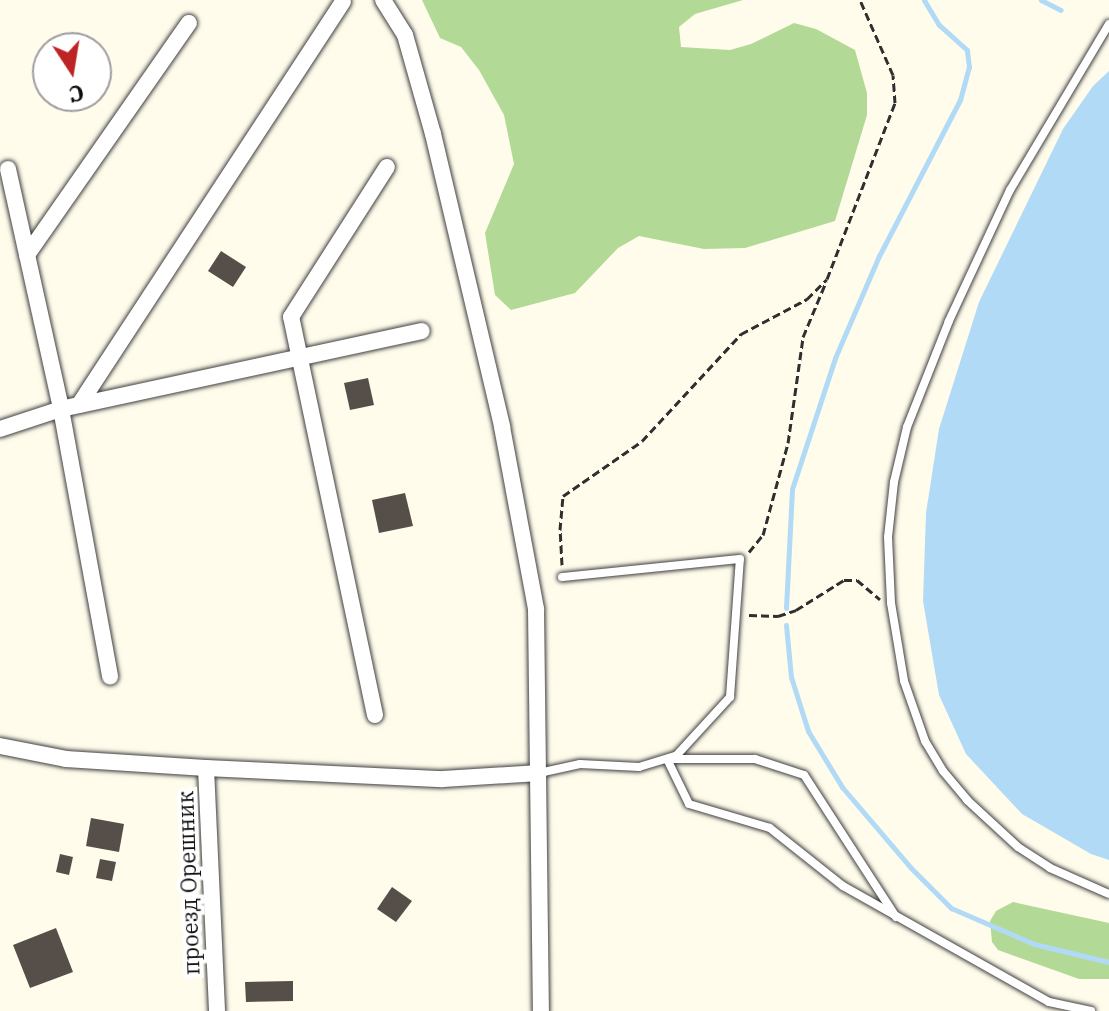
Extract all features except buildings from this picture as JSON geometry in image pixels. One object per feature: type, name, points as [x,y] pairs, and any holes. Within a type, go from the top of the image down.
[{"type":"street","points":[[383,0],[405,35],[433,134],[502,427],[536,609],[541,1011]]},
{"type":"street","points":[[79,405],[343,2]]},
{"type":"street","points":[[27,255],[189,23]]},
{"type":"street","points":[[375,715],[291,317],[387,167]]},
{"type":"street","points":[[8,169],[61,409],[110,677]]},
{"type":"street","points":[[0,429],[61,409],[422,331]]},
{"type":"street","name":"проезд Орешник","points":[[0,746],[66,759],[206,768],[217,1011]]},
{"type":"street","points":[[206,768],[443,779],[539,773]]},
{"type":"lane","points":[[1109,24],[1010,190],[949,321],[907,427],[894,482],[888,537],[891,603],[904,681],[925,741],[943,771],[975,808],[1018,847],[1050,868],[1109,894]]},
{"type":"lane","points":[[539,773],[580,764],[639,767],[676,756],[730,697],[740,559],[562,577]]},
{"type":"lane","points":[[667,759],[689,804],[770,828],[843,886],[896,917],[1049,1002],[1091,1011]]},
{"type":"lane","points":[[667,759],[755,759],[804,775],[896,917]]},
{"type":"path","points":[[740,559],[763,535],[788,443],[803,337],[895,103],[893,75],[860,0]]},
{"type":"path","points":[[562,577],[560,530],[563,496],[642,441],[741,334],[807,299],[827,279]]},
{"type":"path","points":[[738,615],[778,616],[796,610],[844,580],[857,580],[875,597],[891,603]]},
{"type":"green space","points":[[422,0],[743,0],[695,14],[679,27],[681,47],[730,50],[751,44],[794,23],[816,29],[855,50],[867,93],[867,115],[835,221],[745,248],[704,249],[639,236],[618,248],[575,293],[511,310],[495,295],[485,233],[514,164],[504,115],[479,70],[461,47],[440,38]]},
{"type":"green space","points":[[1013,902],[1109,923],[1109,979],[1079,979],[998,950],[992,942],[990,921],[996,911]]},
{"type":"water","points":[[1109,71],[1109,860],[1091,854],[1022,814],[966,754],[939,695],[923,601],[926,513],[939,429],[979,302],[1063,129],[1093,86]]},
{"type":"waterway","points":[[786,608],[792,489],[835,358],[879,256],[960,100],[969,67],[967,50],[939,25],[924,0]]},
{"type":"waterway","points":[[1041,0],[1061,10]]},
{"type":"waterway","points":[[786,625],[791,677],[808,731],[842,787],[911,868],[951,908],[1034,944],[1109,962]]}]
